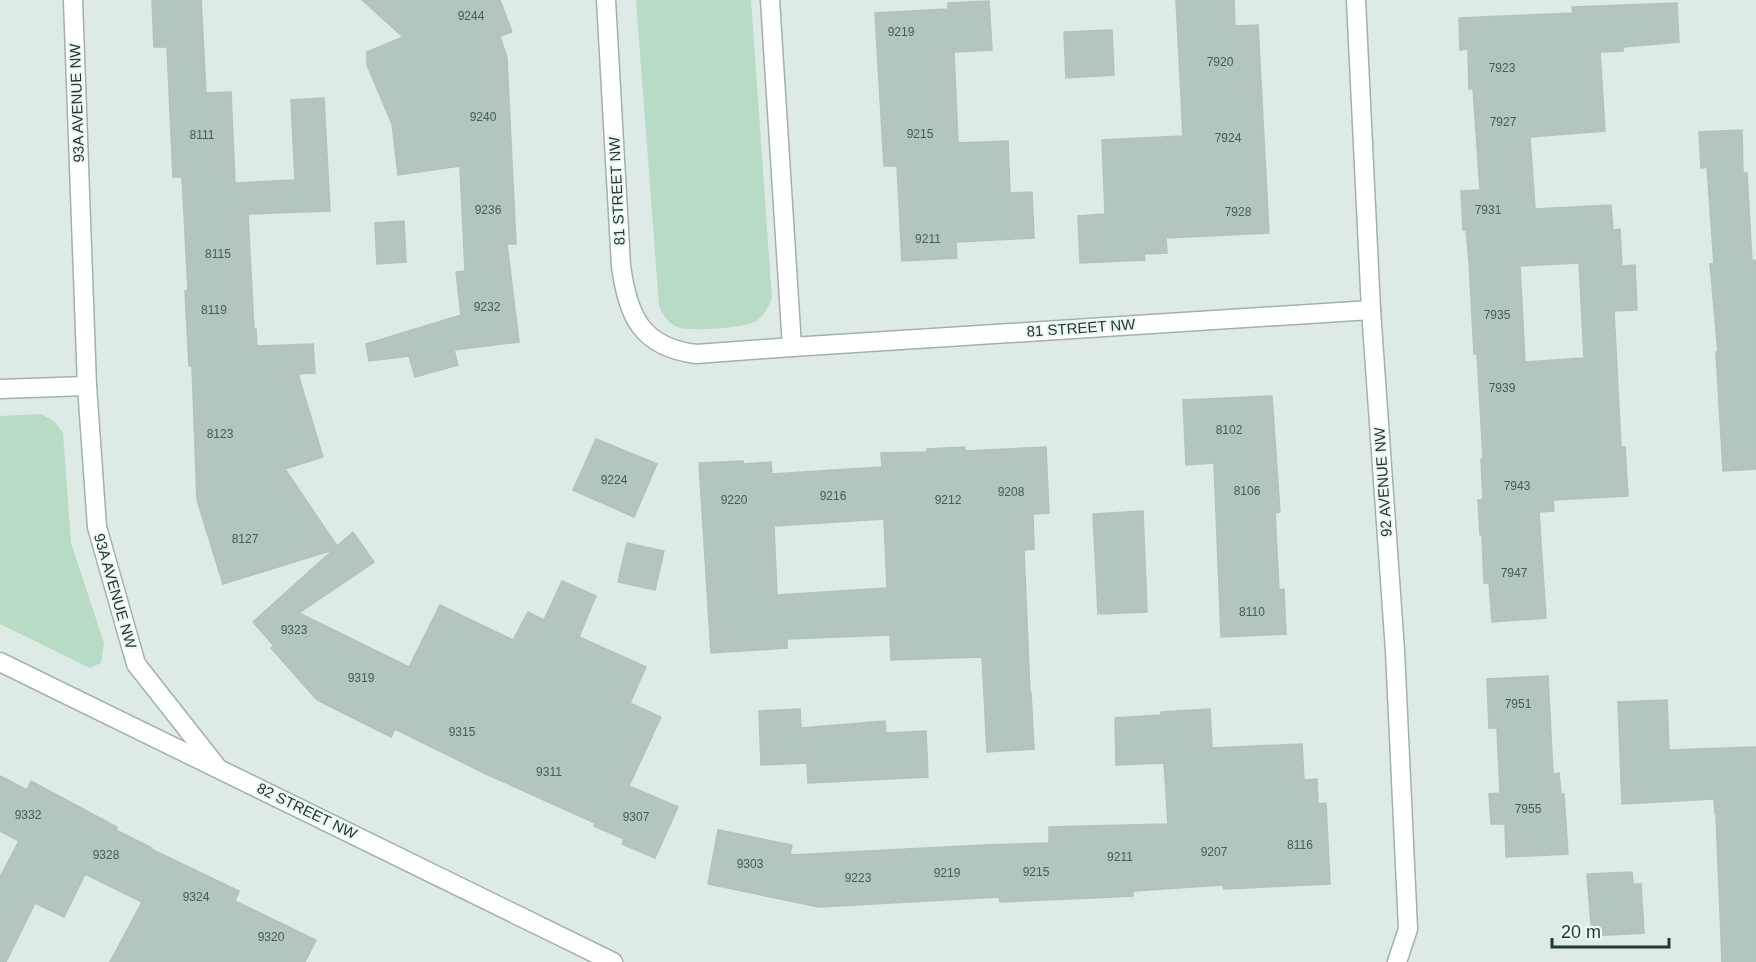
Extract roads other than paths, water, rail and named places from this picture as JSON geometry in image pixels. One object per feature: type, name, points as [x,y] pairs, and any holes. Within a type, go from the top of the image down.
[{"type":"street","name":"93A AVENUE NW","points":[[73,0],[87,386],[97,527],[136,664],[217,767]]},
{"type":"street","name":"81 STREET NW","points":[[606,0],[621,266],[626,300],[632,315],[654,340],[681,352],[704,353],[1371,310]]},
{"type":"street","points":[[770,0],[792,347]]},
{"type":"street","name":"92 AVENUE NW","points":[[1356,0],[1371,310],[1395,651],[1408,929],[1397,962]]},
{"type":"street","points":[[0,389],[87,386]]},
{"type":"street","name":"82 STREET NW","points":[[0,662],[613,962]]}]
